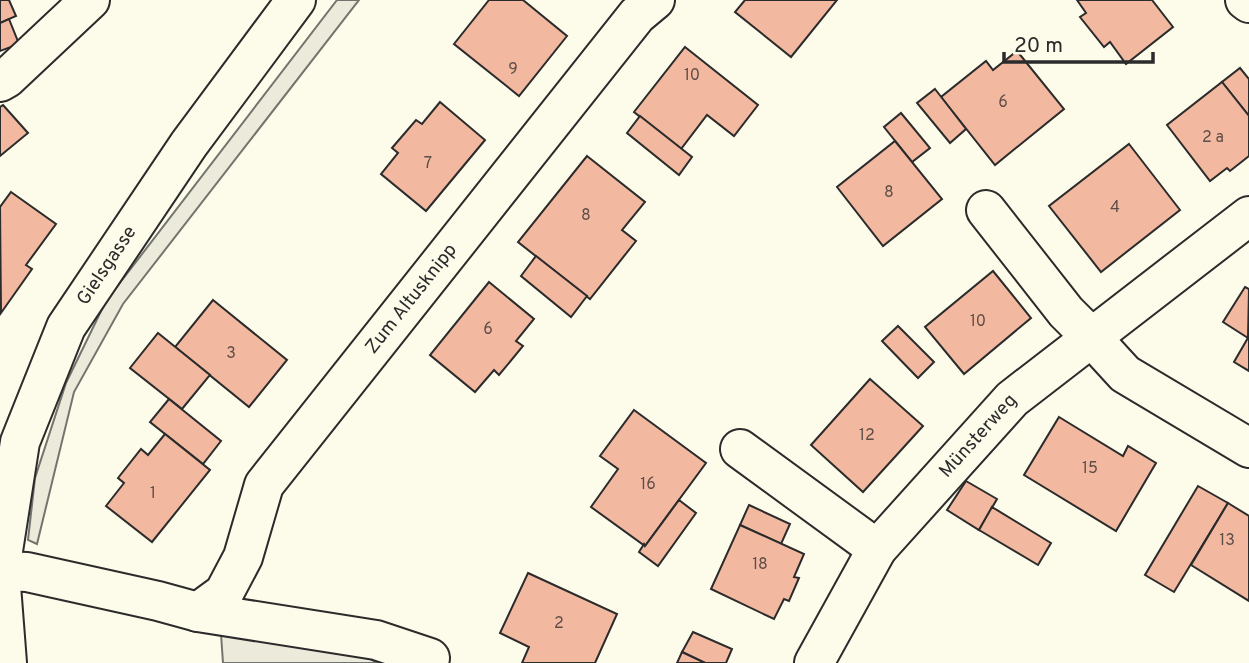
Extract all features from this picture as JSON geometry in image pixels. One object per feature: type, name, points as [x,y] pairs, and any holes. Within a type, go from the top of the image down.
[{"type":"street","points":[[0,82],[90,0]]},
{"type":"street","name":"Gielsgasse","points":[[7,663],[0,571],[20,442],[66,327],[189,145],[296,0]]},
{"type":"street","name":"Zum Altusknipp","points":[[198,612],[224,593],[243,557],[264,485],[638,15],[655,0]]},
{"type":"street","points":[[986,210],[1066,312],[1125,374],[1249,448]]},
{"type":"street","name":"Münsterweg","points":[[814,663],[877,549],[1012,398],[1249,216]]},
{"type":"street","points":[[740,449],[877,549]]},
{"type":"street","points":[[0,571],[27,572],[198,612],[376,640],[430,658]]},
{"type":"shaded area","points":[[337,0],[359,0],[123,304],[74,392],[37,544],[28,540],[35,478],[66,383],[106,301]]},
{"type":"shaded area","points":[[221,634],[366,657],[378,663],[223,663]]},
{"type":"building","points":[[0,0],[9,0],[16,16],[0,23]]},
{"type":"building","points":[[489,0],[523,0],[567,36],[519,96],[454,44]]},
{"type":"building","points":[[745,0],[837,0],[791,57],[735,12]]},
{"type":"building","points":[[1077,0],[1152,0],[1173,27],[1126,64],[1110,42],[1104,47],[1080,17],[1086,13]]},
{"type":"building","points":[[9,19],[19,44],[0,51],[0,23]]},
{"type":"building","points":[[685,47],[758,105],[734,136],[707,115],[681,149],[634,112]]},
{"type":"building","points":[[1017,51],[1064,109],[995,165],[941,97],[986,61],[993,70]]},
{"type":"building","points":[[1240,68],[1249,79],[1249,116],[1222,82]]},
{"type":"building","points":[[1222,82],[1249,116],[1249,156],[1230,171],[1227,168],[1210,181],[1167,125]]},
{"type":"building","points":[[935,89],[966,129],[950,143],[917,103]]},
{"type":"building","points":[[440,102],[485,140],[426,211],[381,174],[398,153],[392,148],[416,120],[422,124]]},
{"type":"building","points":[[3,105],[28,133],[0,156],[0,107]]},
{"type":"building","points":[[901,113],[930,148],[912,162],[884,127]]},
{"type":"building","points":[[640,116],[692,157],[679,175],[627,133]]},
{"type":"building","points":[[895,141],[942,199],[883,246],[837,187]]},
{"type":"building","points":[[1129,144],[1180,210],[1101,272],[1049,206]]},
{"type":"building","points":[[587,156],[645,202],[622,230],[636,241],[590,299],[518,242]]},
{"type":"building","points":[[11,192],[56,224],[26,265],[32,269],[1,313],[0,207]]},
{"type":"building","points":[[536,256],[587,296],[571,317],[521,276]]},
{"type":"building","points":[[993,271],[1031,318],[964,374],[925,327]]},
{"type":"building","points":[[489,282],[534,319],[516,341],[523,346],[499,375],[494,370],[475,392],[430,355]]},
{"type":"building","points":[[1245,287],[1249,289],[1248,338],[1223,322]]},
{"type":"building","points":[[213,300],[287,360],[249,407],[175,347]]},
{"type":"building","points":[[898,326],[934,362],[918,378],[882,341]]},
{"type":"building","points":[[158,333],[210,375],[182,409],[130,368]]},
{"type":"building","points":[[1249,336],[1249,371],[1234,362]]},
{"type":"building","points":[[870,379],[923,426],[863,492],[811,445]]},
{"type":"building","points":[[169,399],[221,441],[203,464],[150,422]]},
{"type":"building","points":[[634,410],[706,463],[645,546],[591,507],[618,469],[600,456]]},
{"type":"building","points":[[1059,417],[1123,456],[1128,446],[1156,463],[1116,531],[1024,475]]},
{"type":"building","points":[[165,434],[210,470],[152,542],[106,506],[124,483],[118,478],[141,449],[148,455]]},
{"type":"building","points":[[966,481],[997,499],[979,530],[947,510]]},
{"type":"building","points":[[1198,486],[1228,503],[1174,592],[1145,575]]},
{"type":"building","points":[[679,500],[696,513],[658,566],[639,552]]},
{"type":"building","points":[[1228,503],[1249,516],[1249,601],[1191,565]]},
{"type":"building","points":[[749,505],[790,524],[781,544],[740,525]]},
{"type":"building","points":[[992,507],[1051,543],[1038,565],[979,530]]},
{"type":"building","points":[[740,525],[804,554],[794,577],[799,578],[789,601],[784,599],[774,619],[711,589]]},
{"type":"building","points":[[528,573],[617,614],[595,663],[522,663],[529,647],[500,633]]},
{"type":"building","points":[[693,632],[732,649],[726,663],[705,663],[682,652]]},
{"type":"building","points":[[682,652],[705,663],[677,663]]}]
